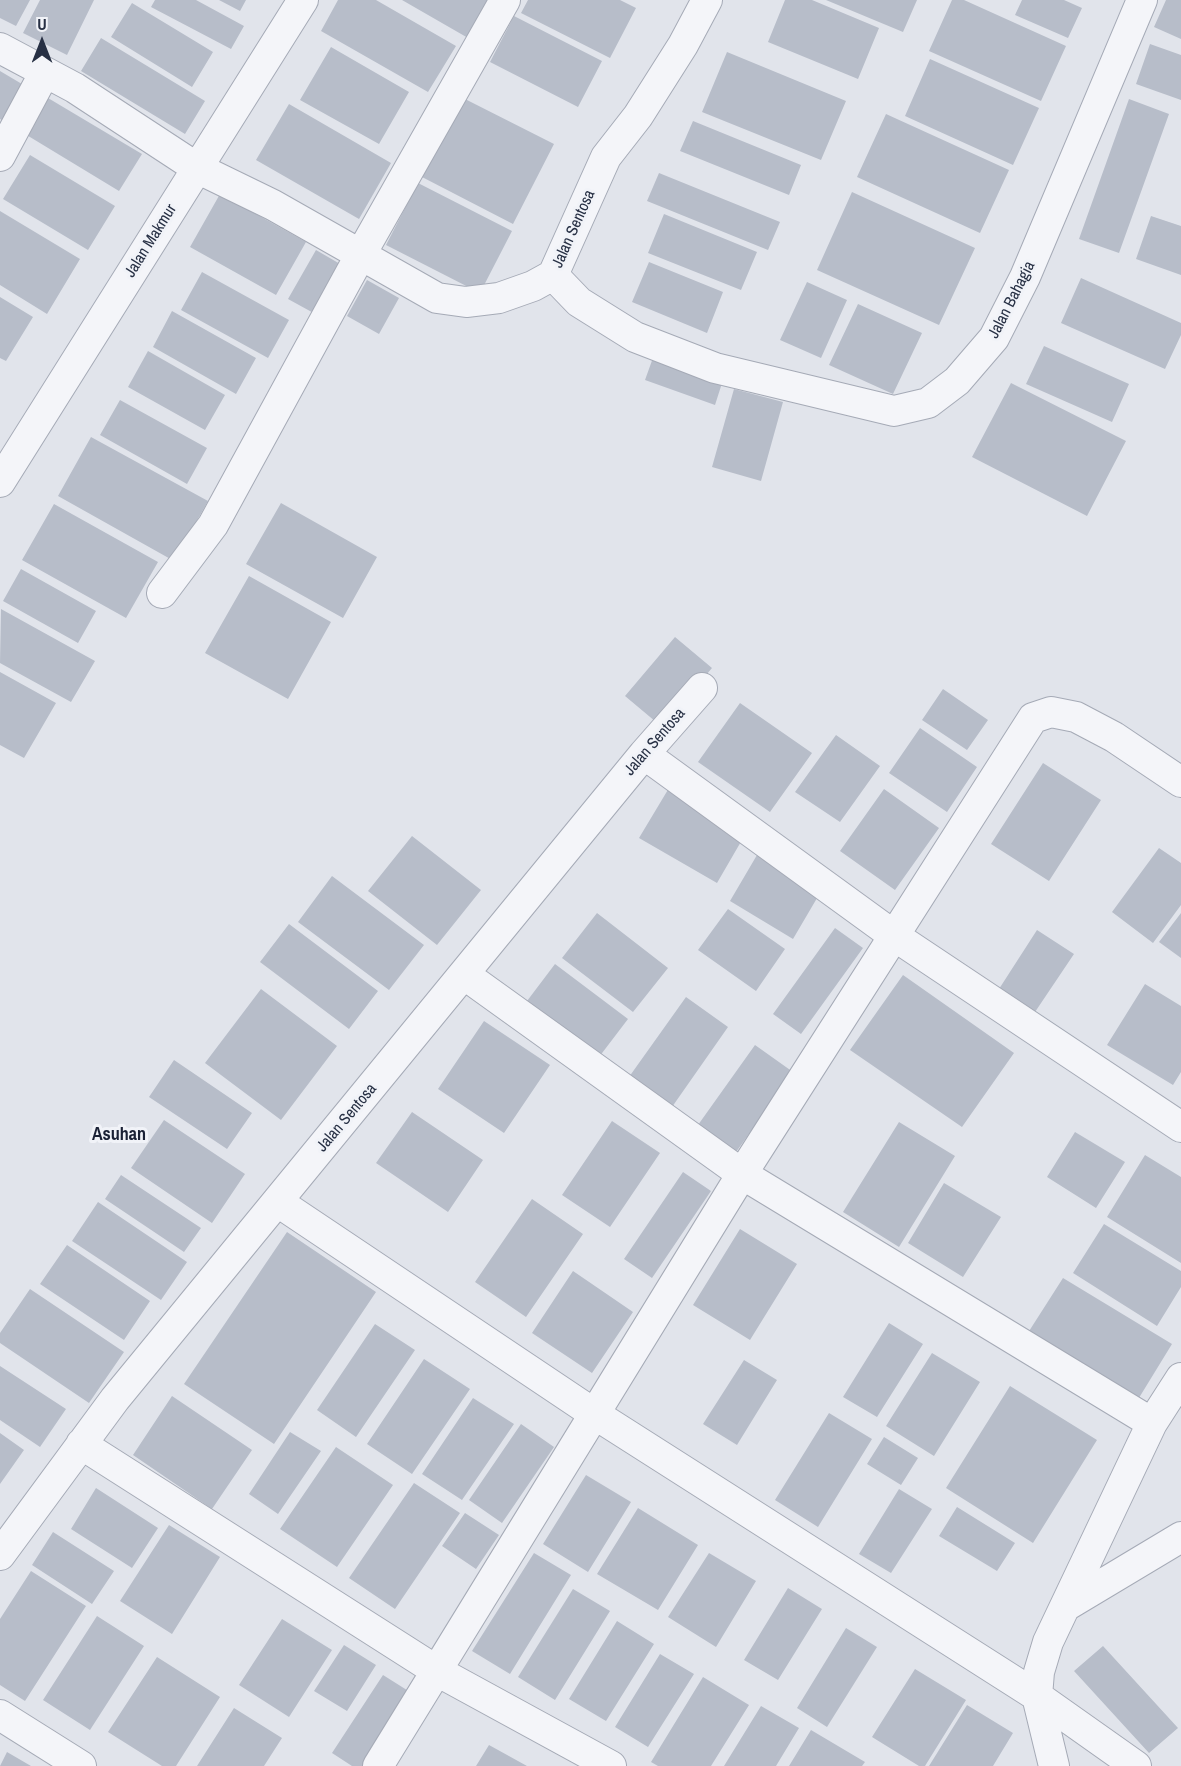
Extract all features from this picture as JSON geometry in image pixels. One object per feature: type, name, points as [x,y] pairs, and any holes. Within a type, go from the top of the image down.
[{"type":"street","name":"Jalan Makmur","points":[[0,482],[303,0]]},
{"type":"street","points":[[162,593],[213,525],[361,254],[505,0]]},
{"type":"street","name":"Jalan Sentosa","points":[[0,48],[75,88],[197,168],[273,206],[437,298],[466,302],[499,298],[533,286],[553,275],[606,157],[638,116],[672,63],[707,0]]},
{"type":"street","name":"Jalan Bahagia","points":[[553,275],[579,302],[635,337],[715,368],[894,411],[928,403],[957,381],[994,338],[1025,277],[1142,0]]},
{"type":"street","points":[[0,156],[45,72]]},
{"type":"street","name":"Jalan Sentosa","points":[[0,1555],[115,1399],[644,754],[702,688]]},
{"type":"street","points":[[378,1766],[742,1174],[892,935],[1033,718],[1051,712],[1076,717],[1113,737],[1181,782]]},
{"type":"street","points":[[644,754],[892,935],[1181,1127]]},
{"type":"street","points":[[465,975],[742,1174],[1152,1423]]},
{"type":"street","points":[[278,1202],[593,1413],[1037,1696],[1136,1766]]},
{"type":"street","points":[[1054,1766],[1037,1696],[1039,1672],[1048,1642],[1152,1423],[1181,1378]]},
{"type":"street","points":[[81,1444],[437,1671],[611,1766]]},
{"type":"street","points":[[1065,1606],[1181,1537]]},
{"type":"street","points":[[0,1715],[81,1766]]},
{"type":"building","points":[[0,0],[30,0],[16,26],[0,18]]},
{"type":"building","points":[[40,0],[94,0],[67,55],[23,33]]},
{"type":"building","points":[[155,0],[196,0],[244,26],[231,49],[151,7]]},
{"type":"building","points":[[219,0],[246,0],[240,11]]},
{"type":"building","points":[[338,0],[376,0],[456,46],[428,92],[321,31]]},
{"type":"building","points":[[402,0],[499,0],[475,42]]},
{"type":"building","points":[[528,0],[620,0],[636,8],[610,58],[521,13]]},
{"type":"building","points":[[785,0],[812,0],[879,28],[858,79],[768,42]]},
{"type":"building","points":[[826,0],[917,0],[903,32]]},
{"type":"building","points":[[952,0],[964,0],[1066,46],[1041,101],[929,51]]},
{"type":"building","points":[[1022,0],[1064,0],[1082,8],[1068,38],[1015,15]]},
{"type":"building","points":[[1166,0],[1181,0],[1181,39],[1154,27]]},
{"type":"building","points":[[132,3],[213,52],[192,87],[111,37]]},
{"type":"building","points":[[514,16],[602,61],[578,107],[490,62]]},
{"type":"building","points":[[101,38],[205,101],[185,134],[81,71]]},
{"type":"building","points":[[1150,44],[1181,55],[1181,100],[1136,84]]},
{"type":"building","points":[[331,47],[409,92],[379,144],[300,100]]},
{"type":"building","points":[[727,52],[846,101],[821,160],[702,112]]},
{"type":"building","points":[[930,59],[1039,108],[1013,165],[905,116]]},
{"type":"building","points":[[0,71],[27,87],[5,122],[0,119]]},
{"type":"building","points":[[48,98],[142,154],[119,191],[25,134]]},
{"type":"building","points":[[463,98],[554,144],[513,224],[422,177]]},
{"type":"building","points":[[1129,99],[1169,114],[1119,253],[1079,239]]},
{"type":"building","points":[[289,104],[391,163],[359,219],[256,160]]},
{"type":"building","points":[[886,114],[1009,170],[980,233],[857,177]]},
{"type":"building","points":[[693,121],[801,165],[789,195],[680,151]]},
{"type":"building","points":[[30,155],[115,206],[88,250],[3,199]]},
{"type":"building","points":[[659,173],[780,222],[768,250],[647,201]]},
{"type":"building","points":[[418,183],[512,231],[480,293],[386,245]]},
{"type":"building","points":[[852,192],[975,248],[939,325],[817,270]]},
{"type":"building","points":[[220,194],[306,242],[276,295],[190,247]]},
{"type":"building","points":[[0,211],[80,259],[47,314],[0,285]]},
{"type":"building","points":[[664,214],[757,252],[741,290],[648,253]]},
{"type":"building","points":[[1151,216],[1181,226],[1181,275],[1136,259]]},
{"type":"building","points":[[316,250],[347,268],[319,316],[288,299]]},
{"type":"building","points":[[649,262],[723,292],[707,333],[632,302]]},
{"type":"building","points":[[202,272],[289,320],[268,358],[181,310]]},
{"type":"building","points":[[1081,278],[1181,323],[1181,335],[1165,369],[1061,323]]},
{"type":"building","points":[[367,280],[399,298],[379,334],[347,316]]},
{"type":"building","points":[[807,282],[847,300],[821,358],[780,340]]},
{"type":"building","points":[[0,297],[33,317],[6,361],[0,358]]},
{"type":"building","points":[[858,304],[922,333],[893,394],[829,365]]},
{"type":"building","points":[[172,311],[256,358],[236,394],[153,347]]},
{"type":"building","points":[[1044,346],[1129,384],[1112,422],[1026,384]]},
{"type":"building","points":[[148,351],[225,395],[205,430],[128,387]]},
{"type":"building","points":[[654,355],[723,380],[715,405],[645,380]]},
{"type":"building","points":[[1011,383],[1126,441],[1087,516],[972,457]]},
{"type":"building","points":[[734,389],[783,402],[761,481],[712,467]]},
{"type":"building","points":[[120,400],[207,448],[187,484],[100,435]]},
{"type":"building","points":[[91,437],[208,501],[174,561],[58,496]]},
{"type":"building","points":[[281,503],[377,557],[343,618],[246,564]]},
{"type":"building","points":[[54,504],[158,562],[126,618],[22,560]]},
{"type":"building","points":[[21,569],[96,611],[78,643],[3,601]]},
{"type":"building","points":[[249,576],[331,622],[288,699],[205,653]]},
{"type":"building","points":[[1,609],[95,661],[71,702],[0,663]]},
{"type":"building","points":[[675,637],[712,668],[662,727],[625,696]]},
{"type":"building","points":[[0,672],[56,703],[24,758],[0,745]]},
{"type":"building","points":[[943,689],[988,720],[967,750],[922,720]]},
{"type":"building","points":[[740,703],[812,753],[770,812],[698,762]]},
{"type":"building","points":[[920,728],[977,767],[947,812],[889,773]]},
{"type":"building","points":[[836,735],[880,766],[840,822],[795,792]]},
{"type":"building","points":[[1043,763],[1101,800],[1049,881],[991,844]]},
{"type":"building","points":[[669,788],[746,833],[717,883],[639,838]]},
{"type":"building","points":[[884,789],[939,828],[895,890],[840,851]]},
{"type":"building","points":[[412,836],[481,890],[437,945],[368,891]]},
{"type":"building","points":[[1159,848],[1181,863],[1181,905],[1153,943],[1112,912]]},
{"type":"building","points":[[757,855],[820,893],[793,939],[730,901]]},
{"type":"building","points":[[332,876],[424,945],[389,990],[298,922]]},
{"type":"building","points":[[728,909],[785,949],[756,991],[698,950]]},
{"type":"building","points":[[597,913],[668,968],[633,1012],[562,958]]},
{"type":"building","points":[[1181,913],[1181,958],[1159,942]]},
{"type":"building","points":[[289,924],[378,991],[349,1029],[260,962]]},
{"type":"building","points":[[835,928],[863,948],[801,1034],[773,1014]]},
{"type":"building","points":[[1037,930],[1074,954],[1035,1012],[999,989]]},
{"type":"building","points":[[555,964],[628,1019],[596,1061],[524,1005]]},
{"type":"building","points":[[903,975],[1014,1053],[962,1127],[850,1050]]},
{"type":"building","points":[[1145,984],[1181,1006],[1181,1072],[1173,1085],[1107,1045]]},
{"type":"building","points":[[261,989],[337,1046],[281,1120],[205,1063]]},
{"type":"building","points":[[686,997],[728,1027],[672,1107],[629,1077]]},
{"type":"building","points":[[484,1021],[550,1065],[504,1133],[438,1089]]},
{"type":"building","points":[[755,1045],[793,1072],[736,1152],[698,1125]]},
{"type":"building","points":[[174,1060],[252,1113],[227,1149],[149,1097]]},
{"type":"building","points":[[412,1112],[483,1160],[448,1212],[376,1163]]},
{"type":"building","points":[[164,1120],[245,1174],[212,1223],[131,1168]]},
{"type":"building","points":[[612,1121],[660,1153],[610,1227],[562,1195]]},
{"type":"building","points":[[899,1122],[955,1156],[899,1247],[843,1212]]},
{"type":"building","points":[[1075,1132],[1125,1162],[1096,1208],[1047,1177]]},
{"type":"building","points":[[1145,1155],[1181,1177],[1181,1263],[1107,1217]]},
{"type":"building","points":[[683,1172],[711,1191],[652,1278],[624,1259]]},
{"type":"building","points":[[121,1175],[201,1228],[184,1252],[105,1199]]},
{"type":"building","points":[[944,1183],[1001,1217],[963,1277],[908,1243]]},
{"type":"building","points":[[532,1199],[583,1234],[526,1317],[475,1282]]},
{"type":"building","points":[[98,1202],[187,1262],[161,1300],[72,1241]]},
{"type":"building","points":[[1104,1224],[1181,1271],[1181,1287],[1157,1326],[1073,1273]]},
{"type":"building","points":[[740,1229],[797,1264],[750,1340],[693,1305]]},
{"type":"building","points":[[287,1232],[376,1292],[274,1444],[184,1384]]},
{"type":"building","points":[[67,1245],[150,1301],[124,1340],[40,1284]]},
{"type":"building","points":[[573,1271],[633,1312],[592,1373],[532,1333]]},
{"type":"building","points":[[1063,1278],[1172,1344],[1134,1406],[1024,1339]]},
{"type":"building","points":[[30,1289],[124,1352],[89,1403],[0,1343],[0,1333]]},
{"type":"building","points":[[889,1323],[923,1344],[877,1417],[843,1397]]},
{"type":"building","points":[[375,1324],[415,1350],[356,1437],[317,1410]]},
{"type":"building","points":[[932,1353],[980,1382],[934,1456],[886,1426]]},
{"type":"building","points":[[424,1359],[470,1389],[412,1474],[367,1444]]},
{"type":"building","points":[[744,1360],[777,1380],[737,1445],[703,1424]]},
{"type":"building","points":[[0,1366],[66,1409],[40,1447],[0,1420]]},
{"type":"building","points":[[1010,1386],[1097,1440],[1033,1543],[946,1488]]},
{"type":"building","points":[[172,1396],[252,1450],[212,1509],[133,1455]]},
{"type":"building","points":[[473,1398],[514,1424],[462,1500],[422,1474]]},
{"type":"building","points":[[829,1413],[872,1439],[818,1527],[775,1500]]},
{"type":"building","points":[[521,1424],[554,1447],[502,1523],[469,1500]]},
{"type":"building","points":[[290,1432],[321,1451],[278,1514],[249,1494]]},
{"type":"building","points":[[0,1433],[24,1450],[0,1484]]},
{"type":"building","points":[[884,1437],[918,1458],[901,1485],[867,1464]]},
{"type":"building","points":[[336,1447],[393,1485],[337,1567],[280,1529]]},
{"type":"building","points":[[586,1475],[631,1502],[588,1572],[543,1544]]},
{"type":"building","points":[[414,1483],[460,1513],[395,1609],[349,1578]]},
{"type":"building","points":[[96,1488],[158,1528],[132,1568],[71,1529]]},
{"type":"building","points":[[899,1489],[932,1509],[891,1573],[859,1554]]},
{"type":"building","points":[[957,1507],[1015,1543],[997,1571],[939,1536]]},
{"type":"building","points":[[638,1508],[698,1545],[658,1610],[597,1574]]},
{"type":"building","points":[[465,1513],[499,1535],[476,1569],[442,1546]]},
{"type":"building","points":[[169,1525],[220,1557],[172,1634],[120,1601]]},
{"type":"building","points":[[53,1532],[114,1571],[92,1604],[32,1565]]},
{"type":"building","points":[[534,1553],[571,1575],[510,1674],[472,1651]]},
{"type":"building","points":[[709,1553],[756,1581],[716,1647],[668,1617]]},
{"type":"building","points":[[31,1571],[86,1606],[25,1701],[0,1685],[0,1619]]},
{"type":"building","points":[[788,1588],[822,1609],[778,1680],[744,1660]]},
{"type":"building","points":[[573,1589],[610,1611],[555,1700],[518,1677]]},
{"type":"building","points":[[97,1616],[144,1646],[90,1730],[43,1700]]},
{"type":"building","points":[[282,1619],[332,1650],[289,1717],[239,1685]]},
{"type":"building","points":[[617,1621],[654,1644],[606,1721],[569,1699]]},
{"type":"building","points":[[846,1628],[877,1647],[827,1727],[797,1708]]},
{"type":"building","points":[[344,1645],[376,1665],[347,1711],[314,1691]]},
{"type":"building","points":[[1103,1646],[1178,1728],[1149,1753],[1074,1671]]},
{"type":"building","points":[[660,1654],[694,1674],[648,1747],[615,1727]]},
{"type":"building","points":[[157,1657],[220,1697],[176,1766],[162,1766],[108,1732]]},
{"type":"building","points":[[915,1669],[966,1700],[925,1766],[919,1766],[872,1737]]},
{"type":"building","points":[[383,1675],[410,1692],[363,1766],[352,1766],[332,1753]]},
{"type":"building","points":[[703,1677],[749,1705],[711,1766],[658,1766],[651,1762]]},
{"type":"building","points":[[967,1705],[1013,1733],[993,1766],[929,1766]]},
{"type":"building","points":[[761,1706],[799,1728],[776,1766],[724,1766]]},
{"type":"building","points":[[234,1708],[282,1738],[264,1766],[197,1766]]},
{"type":"building","points":[[811,1730],[865,1762],[862,1766],[789,1766]]},
{"type":"building","points":[[489,1745],[527,1766],[476,1766]]},
{"type":"building","points":[[7,1752],[31,1766],[0,1766]]},
{"type":"district","name":"Asuhan","points":[[119,1135]]}]
